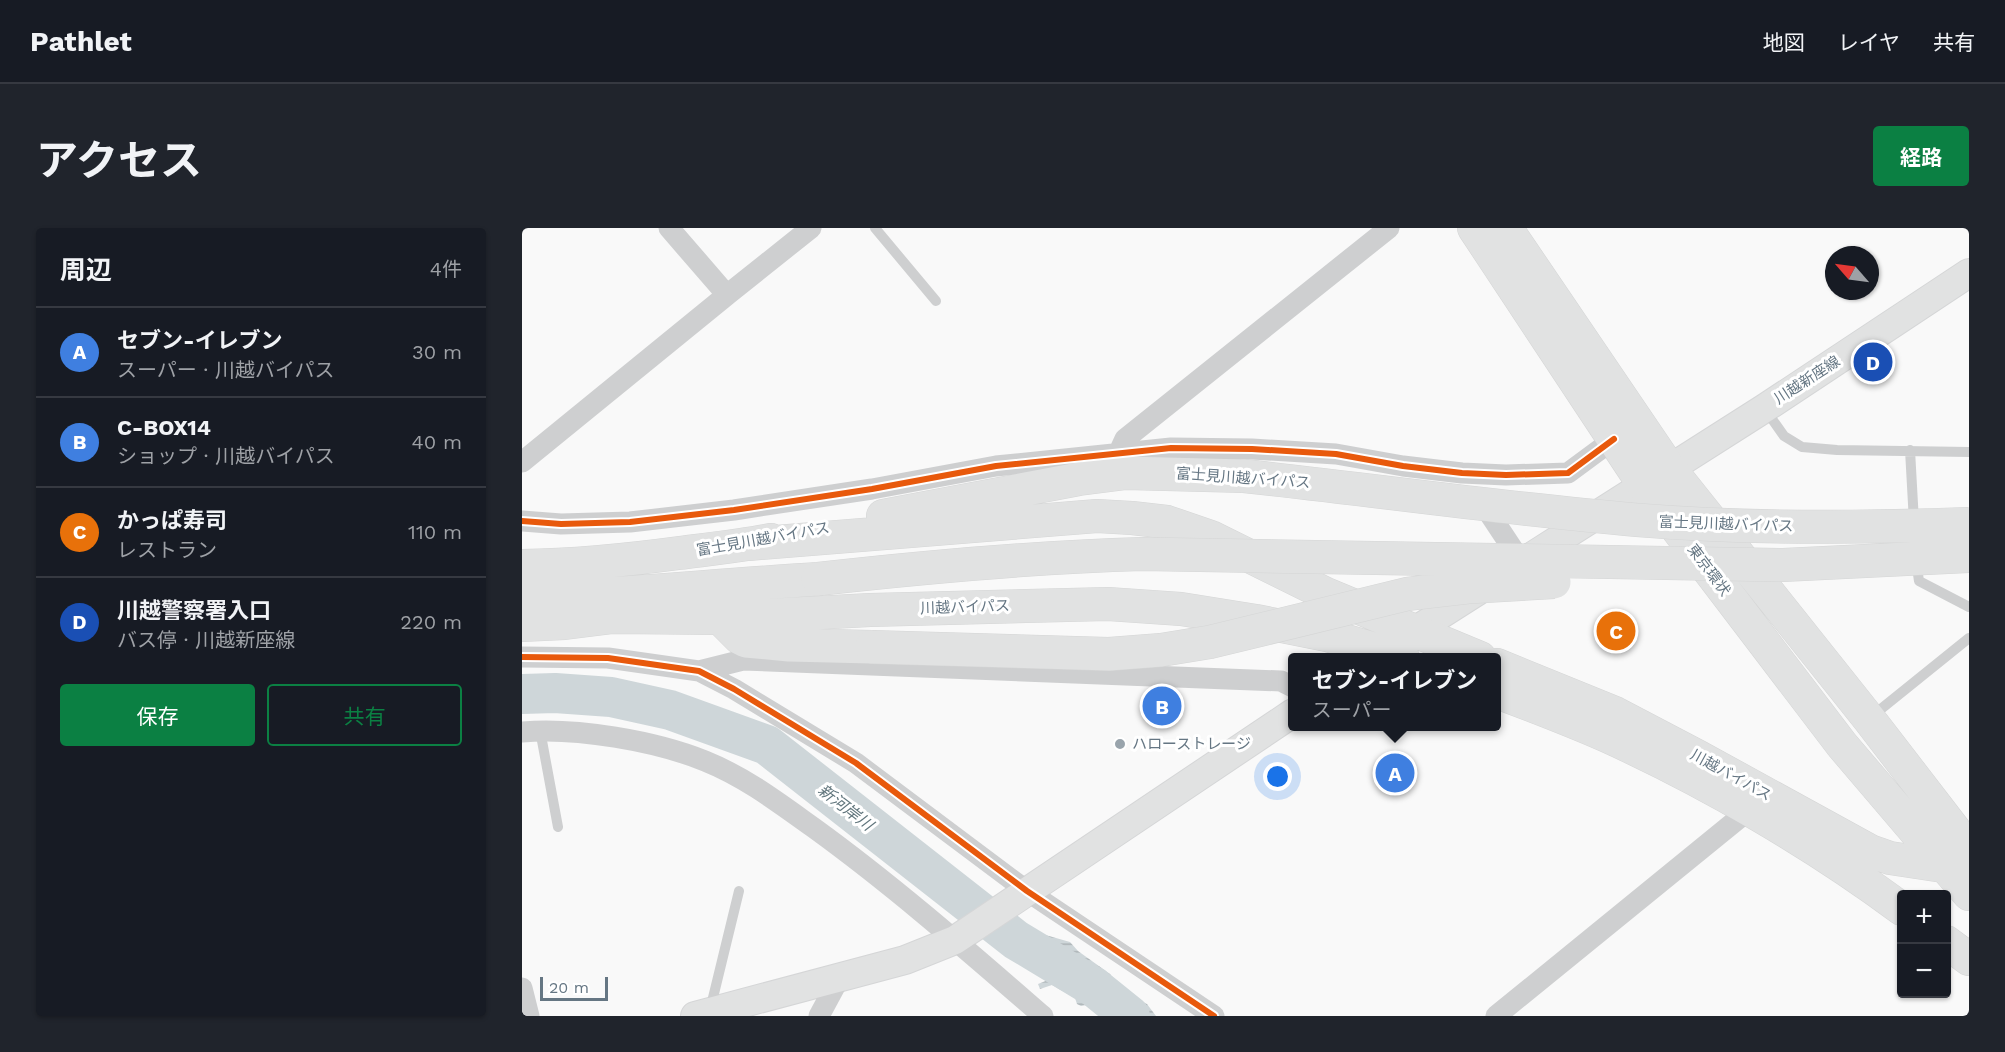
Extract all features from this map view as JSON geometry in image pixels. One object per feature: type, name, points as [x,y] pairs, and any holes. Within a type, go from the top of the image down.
[{"type":"highway","name":"東京環状","points":[[1474,228],[1614,439],[1657,477],[1869,719],[1962,862],[1969,894]]},
{"type":"highway","name":"東京環状","points":[[1506,228],[1657,477],[1842,745],[1962,862]]},
{"type":"highway","name":"富士見川越バイパス","points":[[522,566],[649,557],[749,544],[934,505],[1079,479],[1126,473],[1244,476],[1546,512],[1640,520],[1838,528],[1969,524]]},
{"type":"highway","name":"川越バイパス","points":[[749,544],[1097,516],[1167,522],[1211,537],[1326,594],[1394,649]]},
{"type":"highway","points":[[522,599],[609,596],[818,579],[930,566],[1070,556],[1142,554],[1783,565]]},
{"type":"highway","points":[[720,618],[733,632],[746,641],[789,645],[1109,654],[1161,650],[1210,642],[1407,594],[1468,587],[1783,565],[1969,556]]},
{"type":"highway","points":[[614,617],[818,579]]},
{"type":"highway","name":"川越バイパス","points":[[522,625],[614,617],[720,618],[870,610],[1108,604],[1181,609],[1256,621],[1394,649],[1437,653]]},
{"type":"highway","name":"川越バイパス","points":[[1501,667],[1615,713],[1870,851],[1890,858],[1962,862]]},
{"type":"highway","name":"川越バイパス","points":[[1501,694],[1607,736],[1749,810],[1853,874],[1897,905]]},
{"type":"highway","points":[[1950,944],[1969,959]]},
{"type":"street","points":[[669,228],[727,295]]},
{"type":"street","points":[[522,462],[811,228]]},
{"type":"street","points":[[1119,452],[1125,439],[1389,228]]},
{"type":"street","name":"川越新座線","points":[[1394,649],[1522,563],[1765,408],[1969,273]]},
{"type":"street","points":[[522,521],[561,525],[711,513],[872,489],[996,466],[1171,448],[1252,449],[1336,454],[1403,466],[1462,472],[1568,473],[1614,439]]},
{"type":"street","points":[[1462,472],[1522,563]]},
{"type":"street","points":[[522,657],[608,658],[699,671],[734,689],[856,763],[1023,894],[1214,1016]]},
{"type":"street","points":[[699,671],[743,660],[1281,681],[1288,684]]},
{"type":"street","points":[[702,1014],[905,960],[958,937],[1288,716]]},
{"type":"street","points":[[531,731],[611,737],[662,747],[705,761],[761,790],[859,860],[958,937],[1042,1016]]},
{"type":"street","points":[[1496,1016],[1749,810]]},
{"type":"street","points":[[819,1016],[840,977]]},
{"type":"street","points":[[522,988],[529,1016]]},
{"type":"lane","points":[[875,228],[936,301]]},
{"type":"lane","points":[[1765,408],[1784,436],[1802,447],[1837,450],[1969,452]]},
{"type":"lane","points":[[1910,450],[1919,581],[1969,607]]},
{"type":"lane","points":[[1869,719],[1969,638]]},
{"type":"lane","points":[[531,731],[558,827]]},
{"type":"lane","points":[[702,1014],[739,891]]},
{"type":"shaded area","points":[[1013,921],[1025,924],[1035,932],[1070,942],[1078,951],[1110,974],[1121,989],[1147,1004],[1156,1016],[1106,1016],[1092,1004],[1081,1006],[1077,1004],[1075,998],[1052,985],[1040,989],[1038,984],[1048,980],[1029,967],[1030,957],[998,932]]},
{"type":"waterway","name":"新河岸川","points":[[522,694],[555,693],[611,697],[670,710],[767,745],[1016,940],[1094,987],[1130,1016]]},
{"type":"cycle path","points":[[522,521],[561,524],[630,522],[734,510],[872,489],[996,466],[1171,448],[1252,449],[1336,454],[1403,466],[1462,473],[1506,475],[1568,473],[1614,439]]},
{"type":"cycle path","points":[[522,657],[608,658],[699,671],[734,689],[856,763],[1027,891],[1214,1016]]},
{"type":"place","name":"川越警察署入口","points":[[1873,362]]},
{"type":"place","name":"かっぱ寿司","points":[[1616,631]]},
{"type":"place","name":"C-BOX14","points":[[1162,706]]},
{"type":"place","name":"ハローストレージ","points":[[1120,744]]},
{"type":"place","name":"セブン-イレブン","points":[[1395,773]]}]
